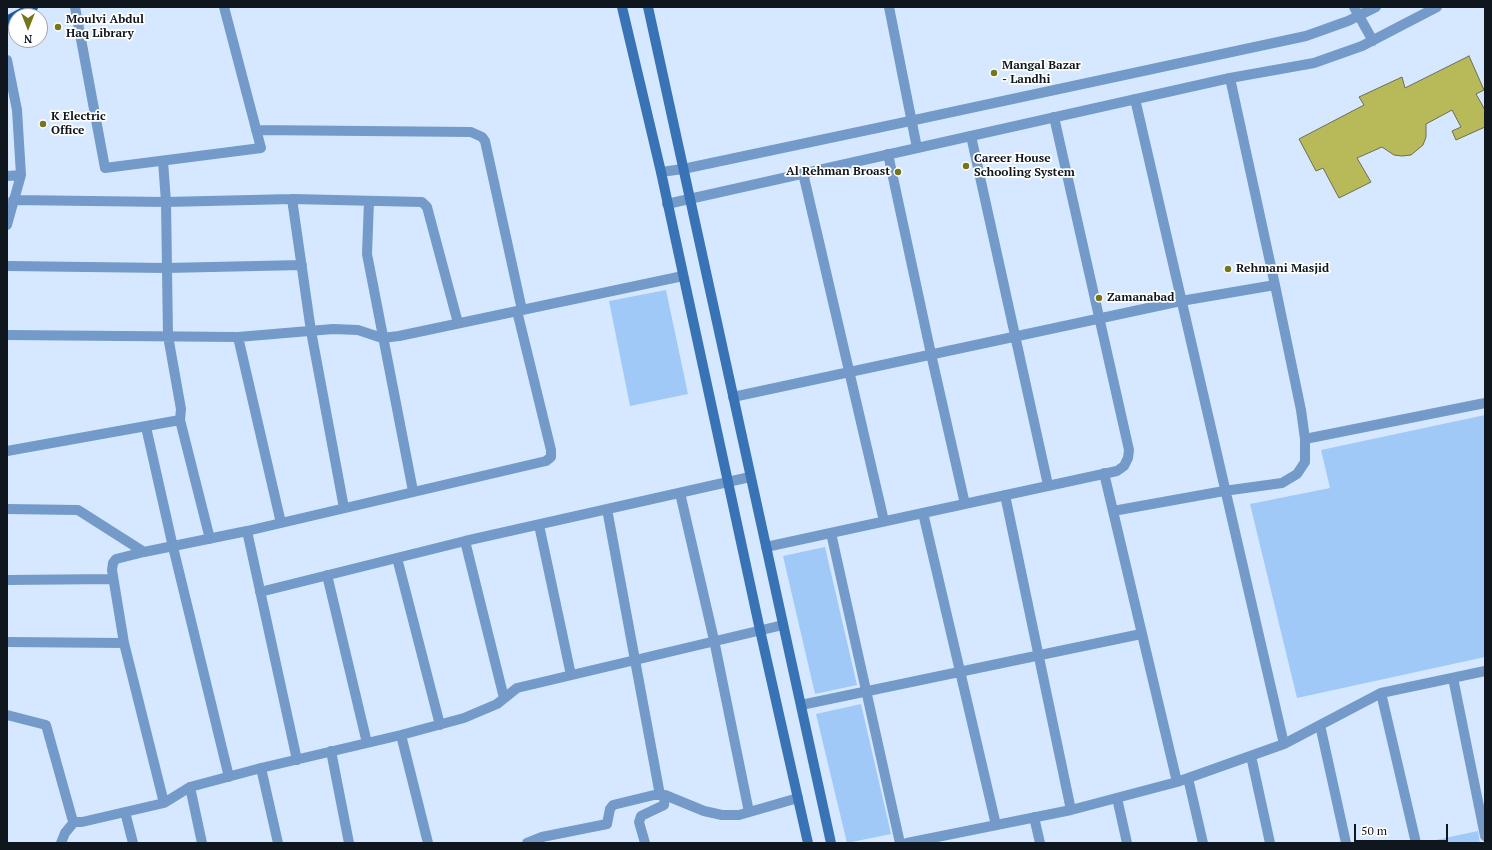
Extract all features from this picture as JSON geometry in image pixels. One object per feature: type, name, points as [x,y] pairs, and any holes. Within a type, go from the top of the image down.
[{"type":"main road","points":[[622,7],[661,172],[760,630],[808,843]]},
{"type":"main road","points":[[648,7],[831,843]]},
{"type":"street","points":[[75,7],[104,168],[261,148],[224,7]]},
{"type":"street","points":[[889,7],[917,148]]},
{"type":"street","points":[[661,172],[683,169],[1306,36],[1348,21],[1356,11],[1376,7]]},
{"type":"street","points":[[667,204],[1230,78],[1314,63],[1373,41],[1437,7]]},
{"type":"street","points":[[1356,11],[1373,41]]},
{"type":"street","points":[[7,60],[17,110],[21,175],[7,226]]},
{"type":"street","points":[[1113,511],[1224,491],[1282,483],[1297,474],[1305,462],[1305,439],[1301,410],[1230,78]]},
{"type":"street","points":[[1134,99],[1284,744]]},
{"type":"street","points":[[766,547],[1116,471],[1124,466],[1128,458],[1129,450],[1054,117]]},
{"type":"street","points":[[164,803],[124,644],[112,570],[113,563],[116,559],[247,531],[546,461],[551,456],[551,450],[519,310],[485,141],[482,137],[471,132],[256,130]]},
{"type":"street","points":[[971,136],[1048,485]]},
{"type":"street","points":[[888,154],[965,504]]},
{"type":"street","points":[[163,161],[166,202],[168,336],[181,409],[180,420],[210,539]]},
{"type":"street","points":[[803,174],[884,521]]},
{"type":"street","points":[[7,176],[21,175]]},
{"type":"street","points":[[13,200],[166,202],[292,200],[417,201],[424,203],[458,323]]},
{"type":"street","points":[[292,200],[311,331],[344,508]]},
{"type":"street","points":[[369,201],[367,254],[382,338],[413,491]]},
{"type":"street","points":[[7,266],[166,268],[302,265]]},
{"type":"street","points":[[7,335],[238,337],[311,331],[358,330],[382,338],[399,336],[683,276]]},
{"type":"street","points":[[733,397],[1181,301],[1275,285]]},
{"type":"street","points":[[238,337],[281,523]]},
{"type":"street","points":[[1305,439],[1485,404]]},
{"type":"street","points":[[7,451],[180,420]]},
{"type":"street","points":[[146,427],[173,547],[229,777]]},
{"type":"street","points":[[1104,473],[1177,782]]},
{"type":"street","points":[[260,592],[465,541],[750,477]]},
{"type":"street","points":[[680,493],[714,640],[749,812]]},
{"type":"street","points":[[1005,495],[1071,810]]},
{"type":"street","points":[[7,509],[78,510],[144,552]]},
{"type":"street","points":[[607,509],[664,806],[641,816],[639,822],[645,843]]},
{"type":"street","points":[[923,513],[996,825]]},
{"type":"street","points":[[539,524],[571,675]]},
{"type":"street","points":[[247,531],[297,760]]},
{"type":"street","points":[[831,533],[865,692],[900,843]]},
{"type":"street","points":[[465,541],[504,698]]},
{"type":"street","points":[[397,558],[440,725]]},
{"type":"street","points":[[328,576],[367,743]]},
{"type":"street","points":[[7,580],[113,579]]},
{"type":"street","points":[[74,822],[82,822],[164,803],[190,787],[464,718],[497,704],[517,688],[635,661],[714,640],[783,624]]},
{"type":"street","points":[[801,705],[1141,634]]},
{"type":"street","points":[[7,642],[124,644]]},
{"type":"street","points":[[907,843],[1071,810],[1177,782],[1284,744],[1381,693],[1485,671]]},
{"type":"street","points":[[1453,678],[1485,836]]},
{"type":"street","points":[[1381,693],[1416,843]]},
{"type":"street","points":[[7,715],[46,725],[74,822]]},
{"type":"street","points":[[1320,725],[1346,843]]},
{"type":"street","points":[[401,735],[428,843]]},
{"type":"street","points":[[331,751],[349,843]]},
{"type":"street","points":[[1251,756],[1270,843]]},
{"type":"street","points":[[261,768],[278,843]]},
{"type":"street","points":[[1188,778],[1203,843]]},
{"type":"street","points":[[190,787],[202,843]]},
{"type":"street","points":[[527,843],[554,834],[607,824],[610,809],[613,805],[654,795],[662,795],[704,811],[722,815],[749,812],[798,798]]},
{"type":"street","points":[[1117,798],[1127,843]]},
{"type":"street","points":[[125,812],[133,843]]},
{"type":"street","points":[[1034,817],[1040,843]]},
{"type":"street","points":[[62,843],[65,833],[74,822]]},
{"type":"street","points":[[957,833],[959,843]]},
{"type":"shaded area","points":[[666,290],[688,394],[630,406],[609,301]]},
{"type":"shaded area","points":[[1485,415],[1485,657],[1297,698],[1250,504],[1330,488],[1321,450]]},
{"type":"shaded area","points":[[825,547],[857,685],[815,694],[783,556]]},
{"type":"shaded area","points":[[861,704],[891,834],[847,843],[816,714]]},
{"type":"shaded area","points":[[1478,831],[1480,843],[1426,843],[1426,842]]},
{"type":"building","points":[[1469,56],[1484,90],[1476,94],[1485,110],[1485,127],[1456,140],[1452,131],[1461,127],[1452,110],[1426,124],[1426,137],[1423,145],[1411,155],[1394,155],[1382,147],[1357,158],[1371,182],[1339,198],[1323,168],[1316,171],[1299,139],[1364,105],[1359,97],[1402,77],[1405,88]]},
{"type":"place","name":"Moulvi Abdul Haq Library","points":[[58,27]]},
{"type":"place","name":"Mangal Bazar - Landhi","points":[[994,73]]},
{"type":"place","name":"K Electric Office","points":[[43,124]]},
{"type":"place","name":"Career House Schooling System","points":[[966,166]]},
{"type":"place","name":"Al Rehman Broast","points":[[898,172]]},
{"type":"place","name":"Rehmani Masjid","points":[[1228,269]]},
{"type":"place","name":"Zamanabad","points":[[1099,298]]}]
